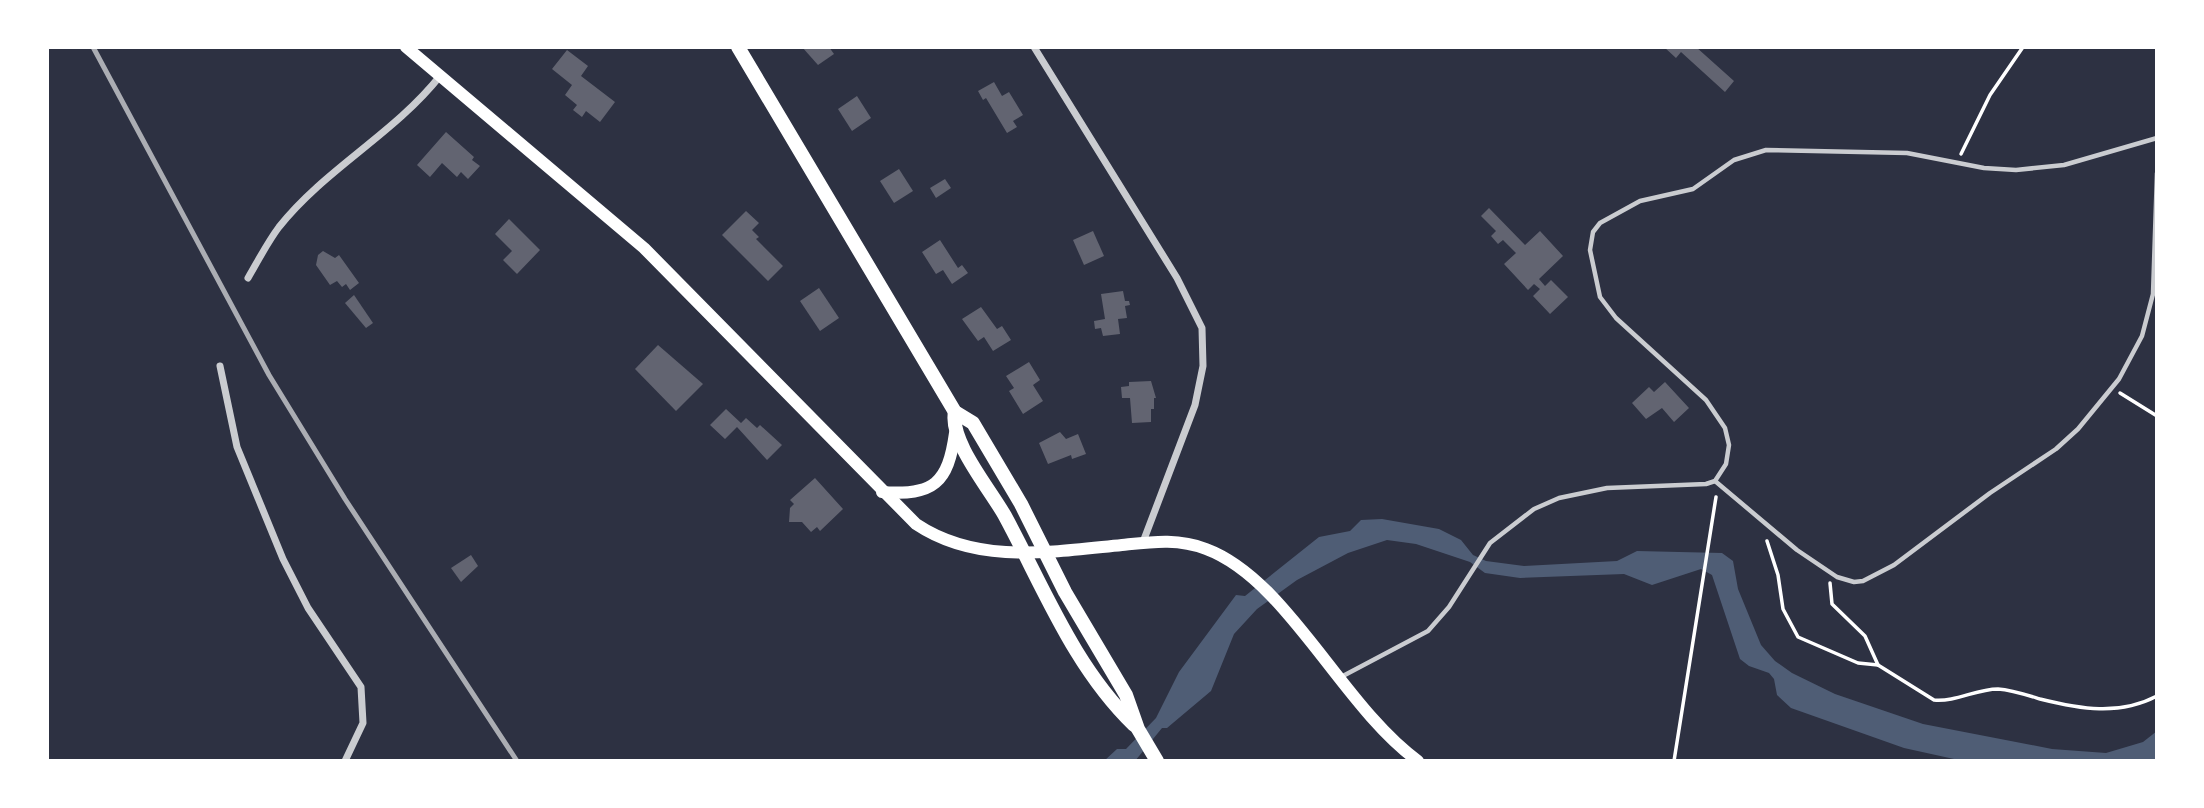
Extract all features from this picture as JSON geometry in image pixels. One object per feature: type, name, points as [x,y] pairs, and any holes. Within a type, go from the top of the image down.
[{"type":"main road","points":[[406,47],[644,248],[730,333],[882,492],[916,523],[946,540],[990,552],[1045,552],[1143,542],[1180,542],[1203,547],[1237,564],[1282,610],[1382,731],[1418,761]]},
{"type":"main road","points":[[738,47],[955,412],[973,422],[1126,695],[1138,729],[1153,754]]},
{"type":"main road","points":[[882,492],[914,493],[939,481],[948,466],[955,433],[955,412]]},
{"type":"main road","points":[[955,433],[1048,603],[1083,661],[1111,703],[1138,729]]},
{"type":"street","points":[[1034,47],[1177,278],[1202,328],[1203,366],[1195,405],[1143,542]]},
{"type":"street","points":[[248,278],[278,228],[301,203],[404,115],[440,76]]},
{"type":"street","points":[[220,366],[237,447],[283,559],[308,608],[361,687],[363,723],[345,761]]},
{"type":"lane","points":[[1337,678],[1421,636],[1443,614],[1488,545],[1534,509],[1580,492],[1607,488],[1694,486],[1715,481],[1727,458],[1729,445],[1725,428],[1706,400],[1616,318],[1600,297],[1590,250],[1597,227],[1627,206],[1693,189],[1734,160],[1766,150],[1907,153],[2007,169],[2054,167],[2108,154],[2157,138]]},
{"type":"lane","points":[[1715,481],[1832,575],[1854,582],[1872,578],[1894,565],[1990,493],[2056,449],[2078,429],[2113,387],[2134,355],[2153,294],[2157,173]]},
{"type":"path","points":[[1956,162],[1990,95],[2023,47]]},
{"type":"path","points":[[2113,387],[2157,416]]},
{"type":"path","points":[[1674,761],[1716,498],[1715,481]]},
{"type":"path","points":[[1759,519],[1778,575],[1783,609],[1798,637],[1858,663],[1878,665],[1934,700],[1945,701],[1998,690],[2084,709],[2107,710],[2130,707],[2157,696]]},
{"type":"path","points":[[1832,575],[1829,593],[1832,604],[1865,636],[1878,665]]},
{"type":"water","points":[[1382,519],[1439,529],[1461,540],[1473,555],[1486,561],[1524,566],[1617,561],[1637,551],[1722,553],[1733,561],[1738,589],[1761,645],[1775,661],[1792,673],[1835,694],[1923,724],[2052,749],[2106,753],[2143,742],[2157,731],[2157,761],[1963,761],[1904,748],[1791,708],[1777,695],[1774,679],[1769,673],[1749,666],[1740,659],[1712,575],[1701,569],[1652,585],[1624,574],[1520,578],[1485,573],[1470,562],[1416,544],[1387,540],[1348,553],[1297,580],[1257,609],[1234,634],[1211,691],[1167,728],[1162,728],[1135,761],[1104,761],[1117,749],[1126,749],[1156,718],[1179,672],[1236,595],[1245,596],[1319,537],[1350,531],[1361,520]]},
{"type":"building","points":[[802,47],[829,47],[834,54],[818,65]]},
{"type":"building","points":[[1664,47],[1696,47],[1734,81],[1725,92],[1681,52],[1676,58]]},
{"type":"building","points":[[567,50],[588,66],[581,76],[615,102],[600,122],[586,111],[582,117],[573,110],[577,105],[565,95],[572,85],[552,69]]},
{"type":"building","points":[[994,82],[1002,96],[1009,92],[1023,115],[1013,121],[1017,127],[1007,133],[986,98],[983,100],[978,91]]},
{"type":"building","points":[[857,96],[871,118],[852,131],[838,109]]},
{"type":"building","points":[[446,132],[474,157],[472,160],[480,166],[468,179],[461,172],[457,177],[442,163],[430,177],[417,165]]},
{"type":"building","points":[[899,169],[913,191],[894,203],[880,181]]},
{"type":"building","points":[[945,179],[951,188],[936,198],[930,188]]},
{"type":"building","points":[[1489,208],[1525,245],[1540,231],[1563,256],[1539,279],[1545,286],[1551,280],[1568,297],[1550,314],[1533,296],[1540,289],[1534,284],[1528,290],[1504,264],[1516,253],[1503,240],[1498,244],[1491,236],[1496,231],[1481,216]]},
{"type":"building","points":[[746,211],[759,223],[752,230],[759,237],[756,239],[783,266],[768,281],[722,235]]},
{"type":"building","points":[[509,219],[540,250],[517,274],[503,260],[512,251],[495,234]]},
{"type":"building","points":[[1093,231],[1104,256],[1084,265],[1073,240]]},
{"type":"building","points":[[940,240],[958,268],[962,265],[968,273],[952,284],[943,270],[936,274],[922,252]]},
{"type":"building","points":[[323,251],[335,258],[339,255],[359,283],[350,290],[346,284],[342,287],[337,281],[330,285],[316,265],[318,255]]},
{"type":"building","points":[[819,288],[839,318],[820,331],[800,301]]},
{"type":"building","points":[[1123,291],[1125,301],[1129,301],[1130,305],[1125,306],[1127,318],[1118,319],[1120,334],[1103,336],[1101,328],[1095,329],[1094,321],[1105,319],[1101,294]]},
{"type":"building","points":[[354,295],[373,323],[366,328],[345,303]]},
{"type":"building","points":[[981,307],[997,329],[1002,326],[1011,340],[993,351],[984,337],[978,341],[962,319]]},
{"type":"building","points":[[658,345],[703,384],[676,411],[635,369]]},
{"type":"building","points":[[1029,362],[1040,380],[1033,385],[1043,401],[1023,414],[1009,391],[1014,388],[1006,376]]},
{"type":"building","points":[[1151,381],[1156,398],[1154,409],[1151,409],[1151,422],[1132,423],[1130,398],[1122,398],[1121,387],[1129,386],[1129,382]]},
{"type":"building","points":[[1665,382],[1689,408],[1674,422],[1662,408],[1646,419],[1632,403],[1649,387],[1654,392]]},
{"type":"building","points":[[726,409],[741,423],[746,418],[757,428],[760,425],[782,445],[767,460],[737,427],[725,439],[710,425]]},
{"type":"building","points":[[1060,432],[1066,439],[1078,434],[1086,454],[1072,459],[1071,455],[1048,464],[1039,443]]},
{"type":"building","points":[[815,478],[843,509],[820,531],[817,527],[811,532],[802,522],[789,522],[790,508],[794,504],[790,500]]},
{"type":"building","points":[[471,555],[478,566],[461,582],[451,568]]},
{"type":"railway","points":[[93,47],[269,375],[345,499],[517,761]]}]
